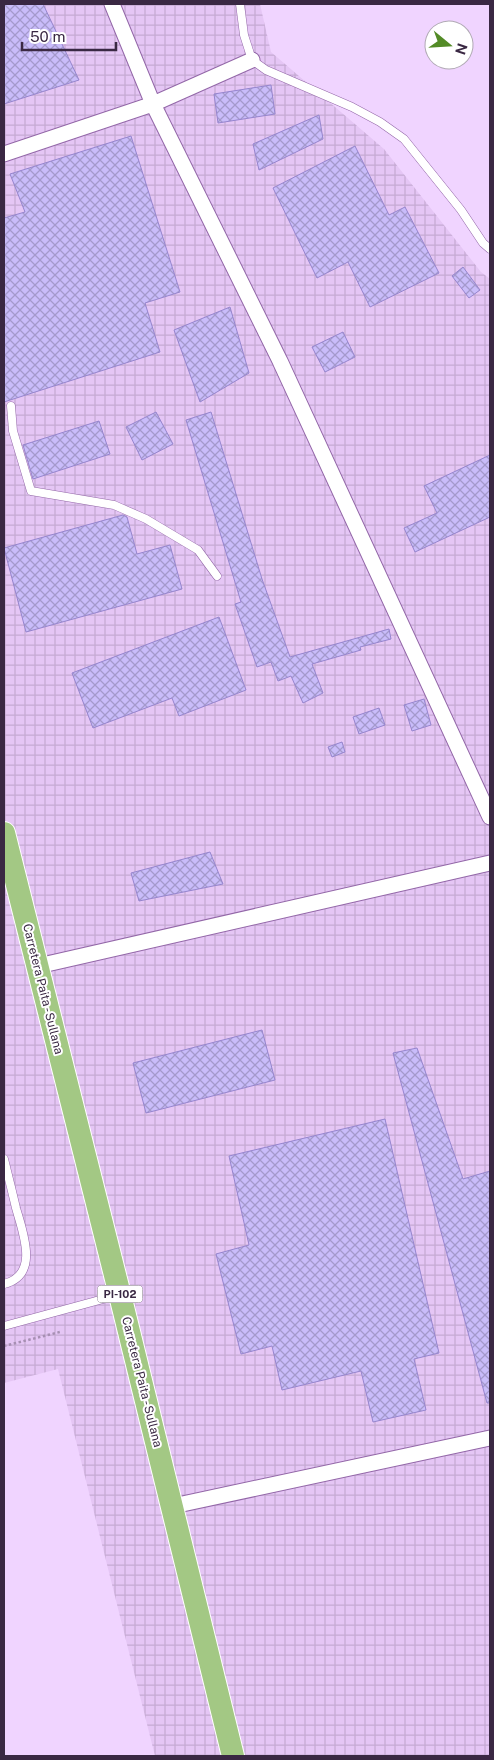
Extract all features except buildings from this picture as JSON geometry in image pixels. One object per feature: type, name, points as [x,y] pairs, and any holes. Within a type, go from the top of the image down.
[{"type":"main road","name":"Carretera Paita - Sullana","points":[[4,833],[173,1506],[233,1756]]},
{"type":"street","points":[[112,4],[153,104],[280,361],[490,817]]},
{"type":"street","points":[[4,154],[153,104],[252,60]]},
{"type":"street","points":[[38,966],[490,863]]},
{"type":"street","points":[[173,1506],[490,1438]]},
{"type":"lane","points":[[240,4],[244,35],[252,60],[266,70],[352,106],[404,139],[461,210],[483,243],[490,249]]},
{"type":"lane","points":[[11,406],[13,431],[31,491],[114,505],[146,519],[198,550],[217,576]]},
{"type":"lane","points":[[4,434],[13,431]]},
{"type":"lane","points":[[4,1159],[26,1246],[26,1262],[16,1280],[4,1284]]},
{"type":"lane","points":[[4,1326],[120,1295]]},
{"type":"path","points":[[4,1346],[60,1332]]},
{"type":"shaded area","points":[[4,4],[260,4],[271,52],[384,149],[481,272],[490,279],[490,1756],[155,1756],[58,1369],[4,1383]]}]
